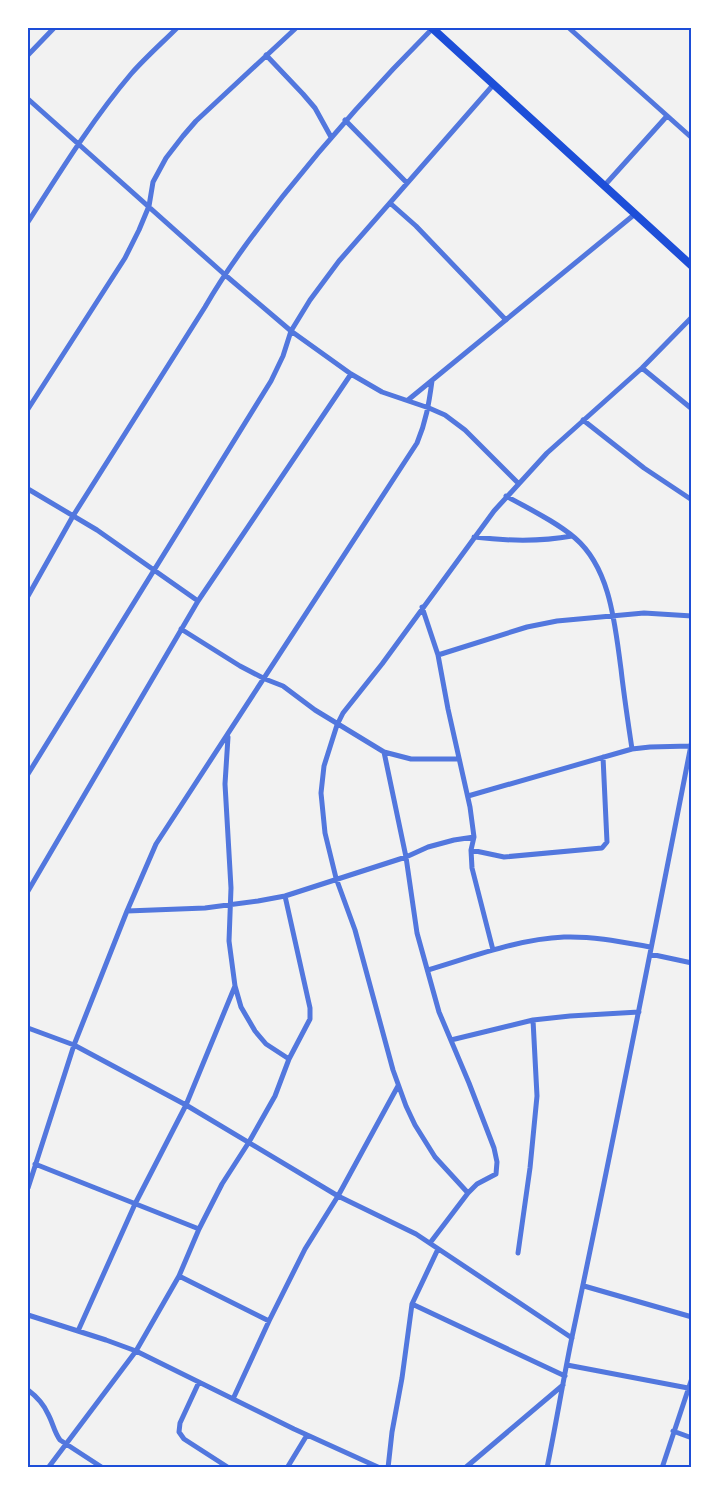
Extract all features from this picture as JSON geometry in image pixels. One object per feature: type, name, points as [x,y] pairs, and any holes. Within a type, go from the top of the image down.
[{"type":"main road","points":[[433,28],[692,266]]},
{"type":"street","points":[[28,55],[54,28]]},
{"type":"street","points":[[28,222],[78,144],[132,73],[177,28]]},
{"type":"street","points":[[28,409],[125,258],[140,230],[149,206],[153,182],[166,158],[183,136],[296,28]]},
{"type":"street","points":[[28,596],[73,516],[224,274],[272,210],[331,137],[433,28]]},
{"type":"street","points":[[569,28],[692,138]]},
{"type":"street","points":[[266,55],[309,101],[331,137]]},
{"type":"street","points":[[28,774],[271,381],[283,356],[291,331],[310,300],[339,261],[494,84]]},
{"type":"street","points":[[28,98],[224,274],[291,331],[351,374],[382,392],[408,400],[445,416],[465,430],[518,483]]},
{"type":"street","points":[[604,186],[667,116]]},
{"type":"street","points":[[346,120],[408,183]]},
{"type":"street","points":[[390,204],[422,233],[506,320]]},
{"type":"street","points":[[408,400],[635,214]]},
{"type":"street","points":[[468,1193],[435,1157],[415,1125],[398,1086],[385,1045],[355,930],[336,878],[325,833],[320,792],[324,766],[337,725],[343,713],[382,664],[422,607],[506,496],[547,453],[642,368],[692,317]]},
{"type":"street","points":[[642,368],[692,409]]},
{"type":"street","points":[[28,891],[198,601],[351,374]]},
{"type":"street","points":[[28,1188],[74,1045],[127,911],[156,844],[417,443],[429,408],[432,381]]},
{"type":"street","points":[[583,420],[644,468],[692,500]]},
{"type":"street","points":[[28,489],[97,530],[198,601]]},
{"type":"street","points":[[506,496],[572,536],[588,551],[595,563],[614,615],[632,749]]},
{"type":"street","points":[[474,537],[502,541],[546,540],[572,536]]},
{"type":"street","points":[[422,607],[438,655],[468,796],[474,837],[471,850],[472,868],[492,950]]},
{"type":"street","points":[[438,655],[527,627],[557,621],[644,613],[692,616]]},
{"type":"street","points":[[181,629],[265,679],[283,686],[337,725],[384,752],[393,756],[411,759],[459,759]]},
{"type":"street","points":[[228,735],[225,784],[231,904],[229,941],[235,986],[241,1007],[255,1031],[266,1044],[288,1059]]},
{"type":"street","points":[[468,796],[632,749],[691,743],[547,1468]]},
{"type":"street","points":[[384,752],[406,857],[416,933],[439,1012],[490,1139],[497,1162],[495,1176],[477,1184],[468,1193],[430,1243]]},
{"type":"street","points":[[471,850],[504,857],[595,850],[604,847],[606,842],[603,757]]},
{"type":"street","points":[[127,911],[196,908],[285,896],[406,857],[428,847],[474,837]]},
{"type":"street","points":[[48,1468],[136,1352],[178,1276],[222,1184],[275,1096],[288,1059],[309,1022],[311,1015],[285,896]]},
{"type":"street","points":[[428,970],[492,950],[543,939],[589,937],[652,947]]},
{"type":"street","points":[[650,954],[692,963]]},
{"type":"street","points":[[78,1331],[135,1204],[186,1105],[235,986]]},
{"type":"street","points":[[451,1040],[533,1020],[639,1012]]},
{"type":"street","points":[[518,1253],[530,1168],[537,1096],[533,1020]]},
{"type":"street","points":[[28,1028],[74,1045],[186,1105],[338,1196],[416,1234],[572,1338]]},
{"type":"street","points":[[233,1399],[269,1321],[305,1250],[338,1196],[398,1086]]},
{"type":"street","points":[[35,1164],[199,1229]]},
{"type":"street","points":[[388,1468],[412,1304],[438,1249]]},
{"type":"street","points":[[178,1276],[269,1321]]},
{"type":"street","points":[[584,1286],[692,1317]]},
{"type":"street","points":[[412,1304],[565,1376]]},
{"type":"street","points":[[28,1315],[136,1352],[306,1435],[380,1468]]},
{"type":"street","points":[[567,1365],[688,1388]]},
{"type":"street","points":[[662,1468],[692,1378]]},
{"type":"street","points":[[199,1382],[180,1423],[180,1432],[184,1439],[229,1468]]},
{"type":"street","points":[[465,1468],[563,1385]]},
{"type":"street","points":[[28,1390],[40,1402],[48,1414],[56,1435],[65,1444],[103,1468]]},
{"type":"street","points":[[673,1431],[692,1438]]},
{"type":"street","points":[[288,1468],[306,1435]]}]
